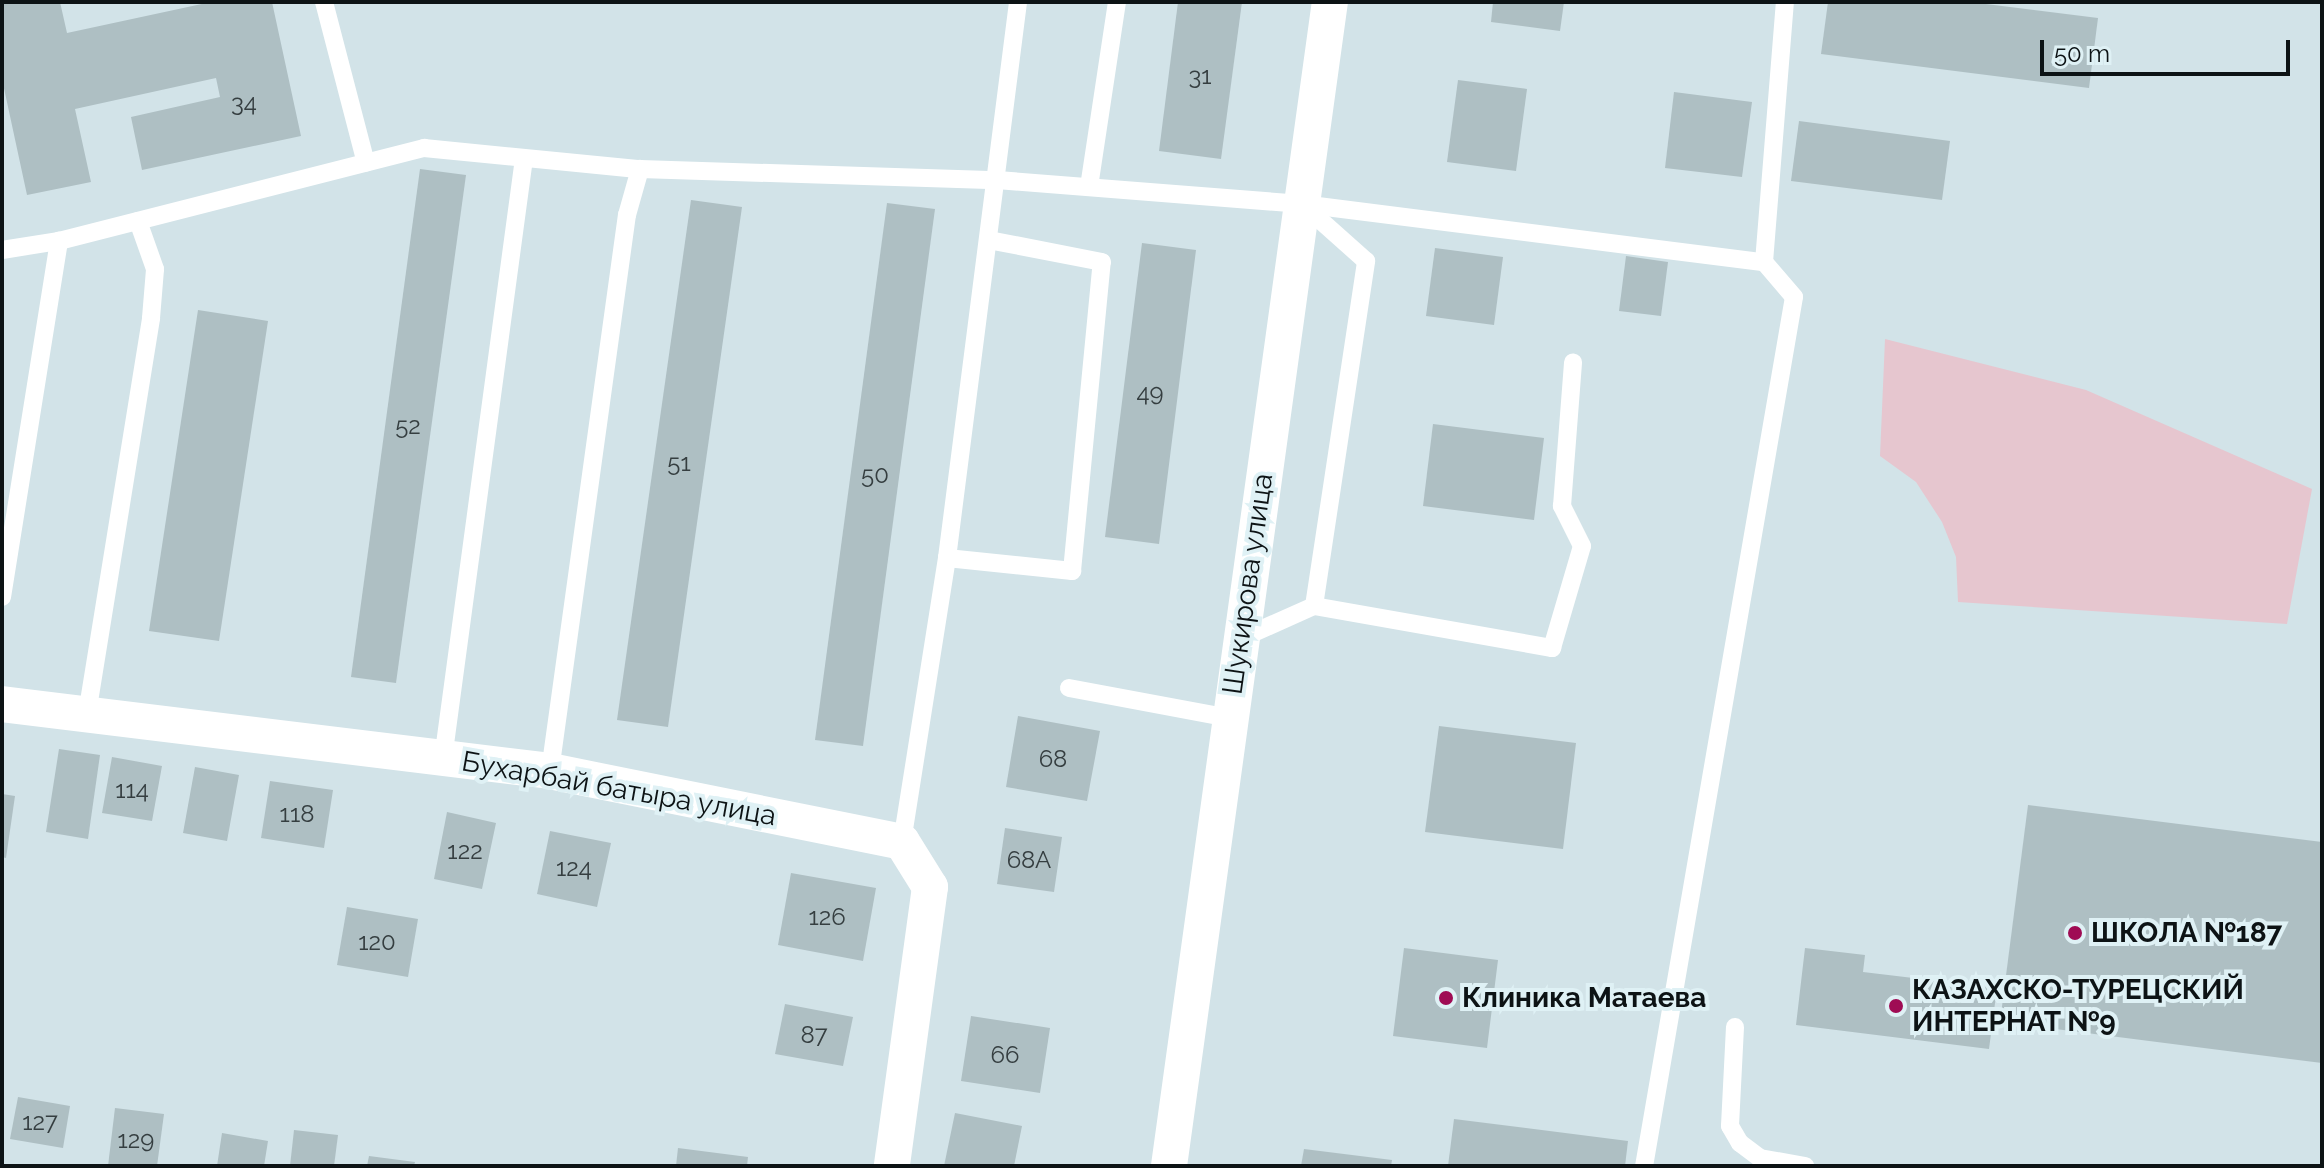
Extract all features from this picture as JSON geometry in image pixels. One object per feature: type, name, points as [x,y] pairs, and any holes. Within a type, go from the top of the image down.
[{"type":"street","name":"Шукирова улица","points":[[1169,1166],[1330,2]]},
{"type":"street","name":"Бухарбай батыра улица","points":[[2,704],[550,771],[902,842]]},
{"type":"street","points":[[892,1166],[930,887],[902,842]]},
{"type":"lane","points":[[324,2],[366,163]]},
{"type":"lane","points":[[902,842],[947,558],[1018,2]]},
{"type":"lane","points":[[1089,187],[1117,2]]},
{"type":"lane","points":[[1764,262],[1785,2]]},
{"type":"lane","points":[[2,250],[59,241],[424,148],[640,169],[997,180],[1302,204],[1764,262],[1794,297],[1644,1166]]},
{"type":"lane","points":[[443,759],[524,158]]},
{"type":"lane","points":[[550,771],[627,215],[640,169]]},
{"type":"lane","points":[[1302,204],[1366,261],[1314,606]]},
{"type":"lane","points":[[87,714],[151,318],[155,269],[138,221]]},
{"type":"lane","points":[[947,558],[1072,571],[1102,262],[989,240]]},
{"type":"lane","points":[[2,597],[59,241]]},
{"type":"lane","points":[[1240,639],[1314,606],[1552,648],[1582,546],[1562,506],[1573,362]]},
{"type":"lane","points":[[1069,688],[1230,718]]},
{"type":"lane","points":[[1735,1027],[1730,1126],[1740,1143],[1760,1158],[1805,1166]]},
{"type":"shaded area","points":[[1885,339],[2086,390],[2312,489],[2287,624],[1958,602],[1956,557],[1942,522],[1916,482],[1880,456]]},
{"type":"building","points":[[2,2],[60,2],[67,33],[211,2],[272,2],[301,136],[142,170],[131,117],[220,97],[216,78],[75,109],[91,182],[27,195],[2,79]]},
{"type":"building","points":[[1178,2],[1242,2],[1221,159],[1159,151]]},
{"type":"building","points":[[1493,2],[1564,2],[1560,31],[1491,22]]},
{"type":"building","points":[[1828,2],[1970,2],[2098,18],[2089,88],[1821,54]]},
{"type":"building","points":[[1458,80],[1527,89],[1516,171],[1447,162]]},
{"type":"building","points":[[1674,92],[1752,102],[1742,177],[1665,168]]},
{"type":"building","points":[[1799,121],[1950,141],[1942,200],[1791,181]]},
{"type":"building","points":[[420,169],[466,175],[396,683],[351,677]]},
{"type":"building","points":[[691,200],[742,207],[668,727],[617,720]]},
{"type":"building","points":[[887,203],[935,209],[863,746],[815,740]]},
{"type":"building","points":[[1142,243],[1196,250],[1159,544],[1105,537]]},
{"type":"building","points":[[1435,248],[1503,257],[1494,325],[1426,316]]},
{"type":"building","points":[[1626,256],[1668,262],[1661,316],[1619,311]]},
{"type":"building","points":[[198,310],[268,321],[219,641],[149,631]]},
{"type":"building","points":[[1433,424],[1544,438],[1534,520],[1423,506]]},
{"type":"building","points":[[1018,716],[1100,731],[1087,801],[1006,787]]},
{"type":"building","points":[[1439,726],[1576,743],[1563,849],[1425,832]]},
{"type":"building","points":[[59,749],[100,755],[88,839],[46,832]]},
{"type":"building","points":[[112,757],[162,766],[152,821],[102,813]]},
{"type":"building","points":[[195,767],[239,775],[227,841],[183,833]]},
{"type":"building","points":[[270,781],[333,790],[324,848],[261,838]]},
{"type":"building","points":[[2,794],[15,796],[6,858],[2,857]]},
{"type":"building","name":"ШКОЛА №187","points":[[2028,805],[2322,842],[2322,1063],[2000,1022]]},
{"type":"building","points":[[447,812],[496,823],[482,889],[434,879]]},
{"type":"building","points":[[1005,828],[1062,837],[1054,892],[997,884]]},
{"type":"building","points":[[550,831],[611,843],[597,907],[537,894]]},
{"type":"building","points":[[791,873],[876,888],[863,961],[778,945]]},
{"type":"building","points":[[347,907],[418,919],[408,977],[337,965]]},
{"type":"building","name":"Клиника Матаева","points":[[1404,948],[1498,960],[1487,1048],[1393,1036]]},
{"type":"building","name":"КАЗАХСКО-ТУРЕЦСКИЙ ИНТЕРНАТ №9","points":[[1805,948],[1865,955],[1863,972],[1997,988],[1989,1049],[1796,1025]]},
{"type":"building","points":[[785,1004],[853,1017],[843,1066],[775,1054]]},
{"type":"building","points":[[971,1016],[1050,1028],[1040,1093],[961,1081]]},
{"type":"building","points":[[18,1097],[70,1106],[63,1148],[10,1139]]},
{"type":"building","points":[[115,1108],[164,1114],[157,1166],[108,1166]]},
{"type":"building","points":[[955,1113],[1022,1126],[1014,1166],[944,1166]]},
{"type":"building","points":[[1454,1119],[1628,1141],[1625,1166],[1448,1166]]},
{"type":"building","points":[[294,1130],[338,1135],[334,1166],[290,1166]]},
{"type":"building","points":[[222,1133],[268,1141],[264,1166],[217,1166]]},
{"type":"building","points":[[678,1148],[748,1157],[747,1166],[676,1166]]},
{"type":"building","points":[[1304,1149],[1392,1160],[1391,1166],[1301,1166]]},
{"type":"building","points":[[369,1156],[415,1162],[414,1166],[367,1166]]},
{"type":"place","name":"ШКОЛА №187","points":[[2075,933]]},
{"type":"place","name":"Клиника Матаева","points":[[1446,998]]},
{"type":"place","name":"КАЗАХСКО-ТУРЕЦСКИЙ ИНТЕРНАТ №9","points":[[1896,1006]]}]
